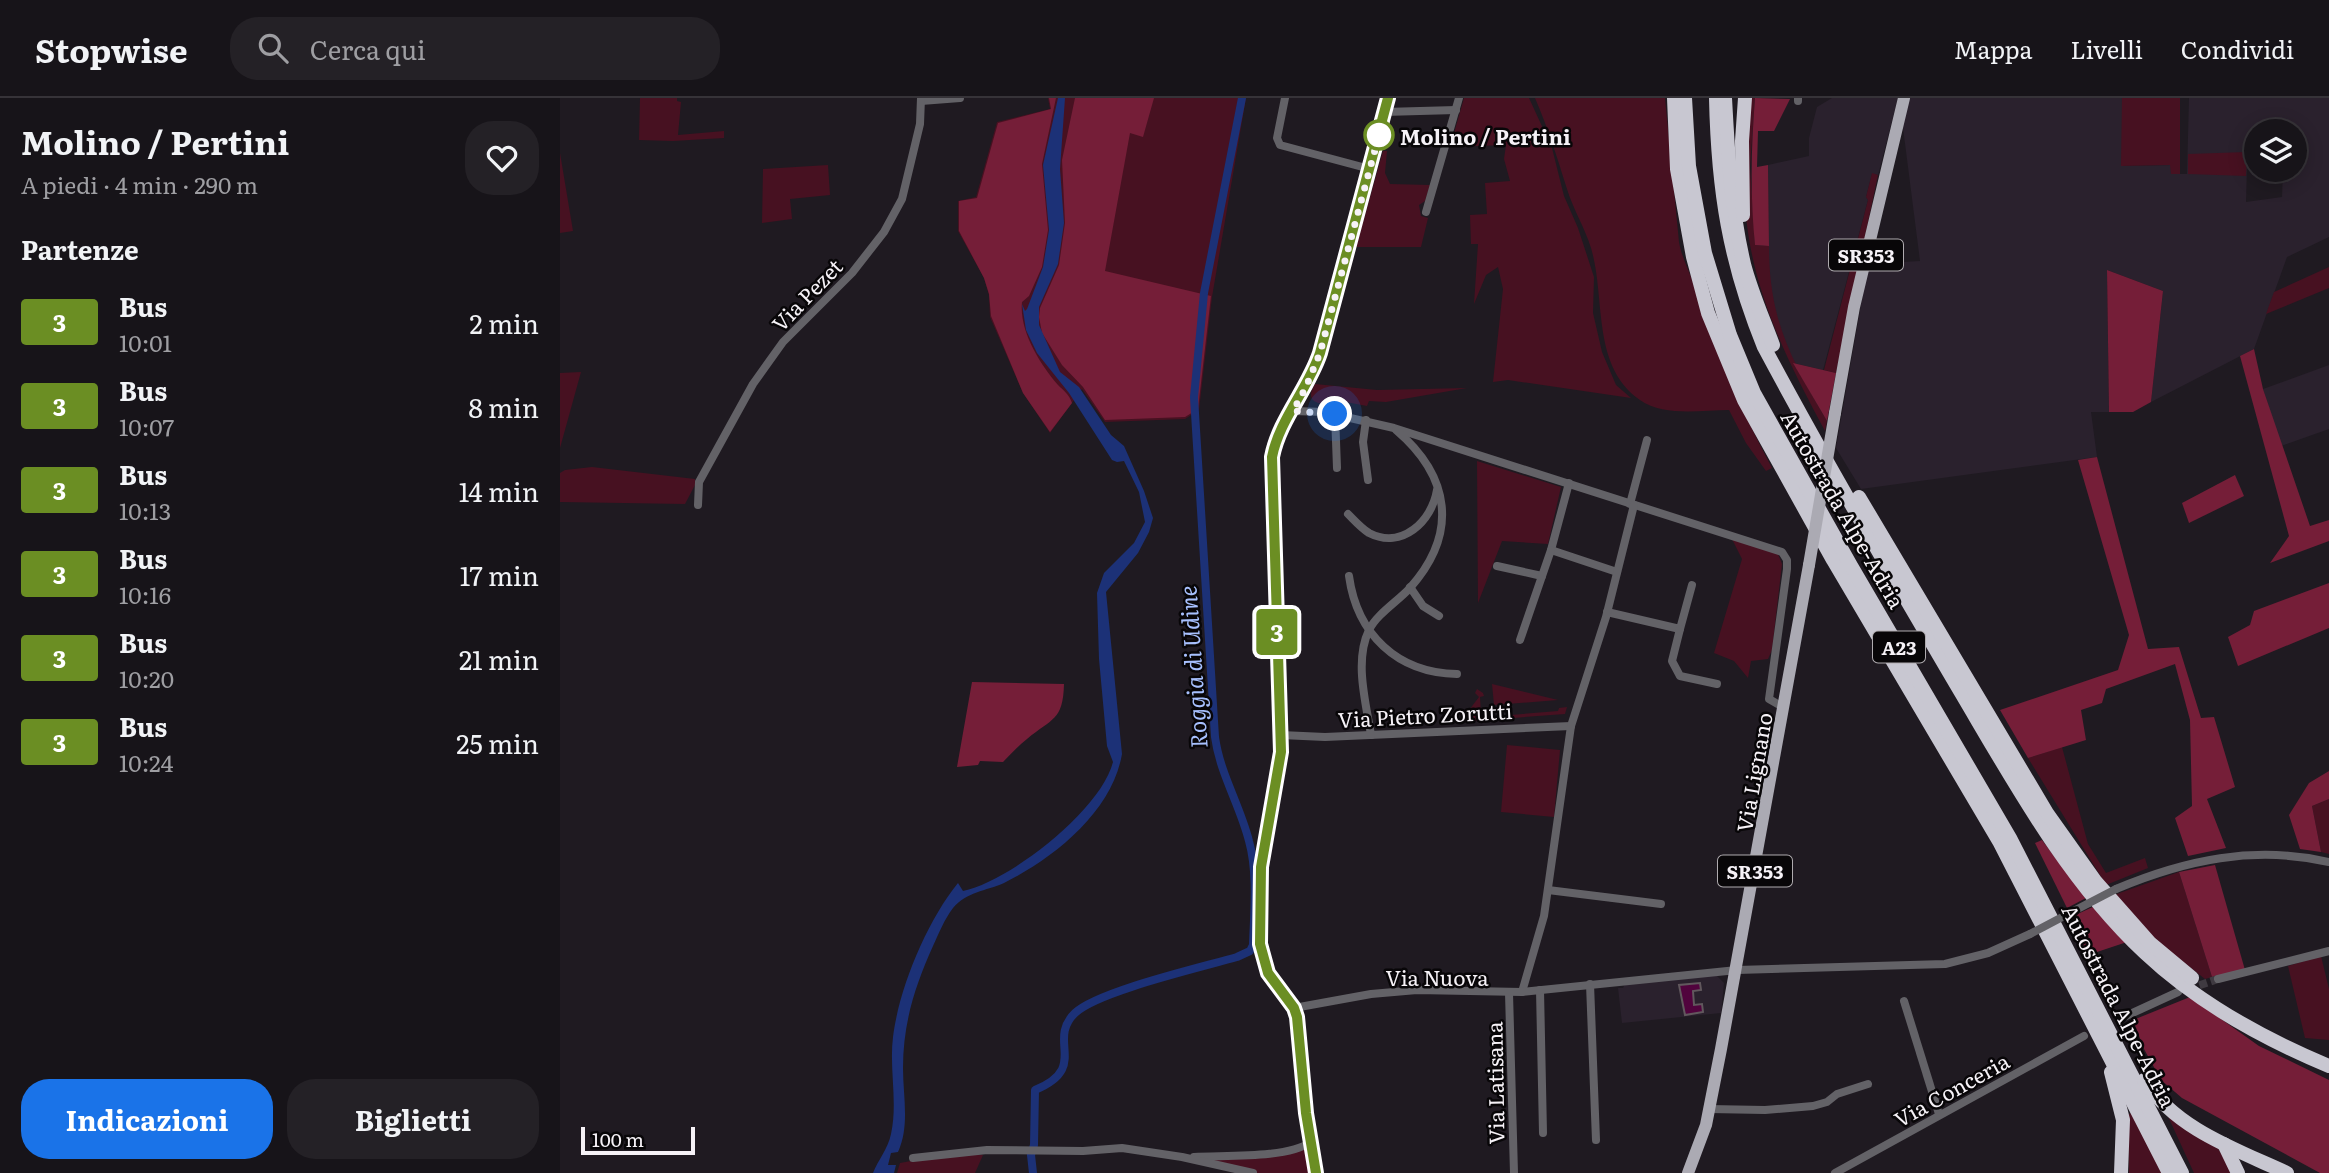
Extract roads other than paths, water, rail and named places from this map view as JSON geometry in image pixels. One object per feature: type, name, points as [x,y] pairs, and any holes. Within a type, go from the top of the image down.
[{"type":"highway","name":"Autostrada Alpe-Adria","points":[[1674,98],[1677,169],[1693,257],[1708,313],[1730,369],[1760,431],[2000,843],[2094,1009],[2182,1173]]},
{"type":"highway","name":"Autostrada Alpe-Adria","points":[[1685,98],[1689,166],[1709,267],[1730,335],[1754,393],[1850,565],[2010,838],[2094,1009],[2169,1173]]},
{"type":"highway","name":"A23","points":[[1716,98],[1719,175],[1728,235],[1743,295],[1763,346],[1941,659],[2046,832],[2086,888],[2146,954],[2184,984],[2266,1037],[2329,1066]]},
{"type":"highway","name":"A23","points":[[1725,98],[1729,175],[1735,222],[1745,266],[1773,345],[1832,452],[2034,792],[2096,883],[2150,943],[2192,978],[2271,1029],[2329,1057]]},
{"type":"highway","name":"A23","points":[[1745,98],[1742,203],[1755,296]]},
{"type":"highway","name":"A23","points":[[2094,1009],[2121,1037],[2143,1078],[2164,1106],[2224,1144],[2287,1173]]},
{"type":"highway","name":"A23","points":[[2094,1009],[2122,1109],[2124,1132],[2121,1172]]},
{"type":"highway","points":[[2224,1144],[2238,1173]]},
{"type":"main road","name":"Via Lignano","points":[[1688,1173],[1706,1125],[1737,970],[1856,296],[1904,98]]},
{"type":"street","points":[[921,99],[960,98]]},
{"type":"street","points":[[1285,98],[1277,138],[1280,145],[1370,169]]},
{"type":"street","points":[[1316,1173],[1306,1113],[1299,1028],[1294,1008],[1268,973],[1260,944],[1261,867],[1279,774],[1281,734],[1272,466],[1274,444],[1320,353],[1388,98]]},
{"type":"street","points":[[1426,212],[1459,98]]},
{"type":"street","name":"Via Pezet","points":[[698,505],[699,482],[753,384],[783,342],[852,273],[884,232],[911,171],[920,124],[921,99]]},
{"type":"street","points":[[1384,112],[1455,110]]},
{"type":"street","points":[[1293,410],[1335,414],[1394,428],[1777,550],[1785,556],[1787,569],[1769,699],[1783,707]]},
{"type":"street","points":[[1335,414],[1337,468]]},
{"type":"street","points":[[1366,420],[1363,442],[1368,480]]},
{"type":"street","points":[[1371,735],[1362,678],[1369,629],[1410,587],[1428,562],[1440,534],[1444,506],[1419,452],[1394,428]]},
{"type":"street","points":[[1522,992],[1534,957],[1548,890],[1571,726],[1607,612],[1647,440]]},
{"type":"street","points":[[1520,640],[1551,550],[1569,483]]},
{"type":"street","points":[[1348,514],[1367,532],[1377,536],[1389,537],[1413,532],[1429,516],[1435,503],[1437,487]]},
{"type":"street","points":[[1551,550],[1617,572]]},
{"type":"street","points":[[1497,566],[1542,576]]},
{"type":"street","points":[[1349,576],[1354,604],[1369,629],[1390,653],[1403,661],[1432,671],[1457,674]]},
{"type":"street","points":[[1692,585],[1672,661],[1680,676],[1717,684]]},
{"type":"street","points":[[1410,587],[1423,606],[1439,616]]},
{"type":"street","points":[[1607,612],[1680,629]]},
{"type":"street","name":"Via Pietro Zorutti","points":[[1281,734],[1371,735],[1571,726]]},
{"type":"street","name":"Via Nuova","points":[[1294,1008],[1417,989],[1509,993],[1737,970],[1945,964],[1988,953],[2116,889],[2180,865],[2235,855],[2287,854],[2329,862]]},
{"type":"street","points":[[1548,890],[1661,904]]},
{"type":"street","points":[[2218,979],[2329,951]]},
{"type":"street","points":[[1590,985],[1595,1140]]},
{"type":"street","points":[[1540,990],[1543,1133]]},
{"type":"street","points":[[2126,1016],[2178,992]]},
{"type":"street","name":"Via Latisana","points":[[1509,993],[1514,1173]]},
{"type":"street","points":[[1904,1001],[1939,1114]]},
{"type":"street","name":"Via Conceria","points":[[1835,1173],[1851,1169],[1939,1114],[2084,1036]]},
{"type":"street","points":[[1709,1109],[1765,1110],[1813,1106],[1828,1102],[1837,1094],[1868,1084]]},
{"type":"street","points":[[1182,1157],[1277,1152],[1304,1147],[1311,1142]]},
{"type":"street","points":[[913,1158],[987,1150],[1083,1152],[1122,1149],[1182,1157],[1253,1173]]},
{"type":"water","points":[[1058,98],[1065,98],[1060,169],[1064,223],[1058,264],[1039,307],[1039,325],[1060,372],[1079,387],[1111,435],[1124,446],[1153,518],[1138,553],[1106,592],[1122,754],[1106,795],[1078,831],[1023,873],[964,898],[947,917],[911,1005],[903,1068],[904,1132],[898,1152],[891,1153],[888,1165],[896,1165],[894,1173],[873,1173],[888,1145],[893,1122],[892,1049],[896,1018],[916,956],[936,916],[958,883],[963,891],[982,885],[1005,873],[1051,841],[1091,801],[1105,781],[1113,762],[1107,746],[1099,659],[1097,593],[1104,573],[1134,543],[1145,522],[1139,492],[1124,461],[1112,460],[1069,393],[1037,353],[1026,330],[1022,304],[1025,311],[1043,267],[1049,230],[1043,165]]},
{"type":"waterway","name":"Roggia di Udine","points":[[1033,1173],[1031,1155],[1034,1145],[1035,1090],[1060,1072],[1064,1063],[1064,1034],[1067,1023],[1075,1013],[1105,996],[1127,988],[1237,957],[1250,951],[1253,945],[1255,893],[1252,853],[1221,764],[1215,737],[1194,397],[1204,293],[1242,98]]},
{"type":"tunnel","points":[[2188,989],[2218,979]]},
{"type":"place","name":"Molino / Pertini","points":[[1379,135]]}]
